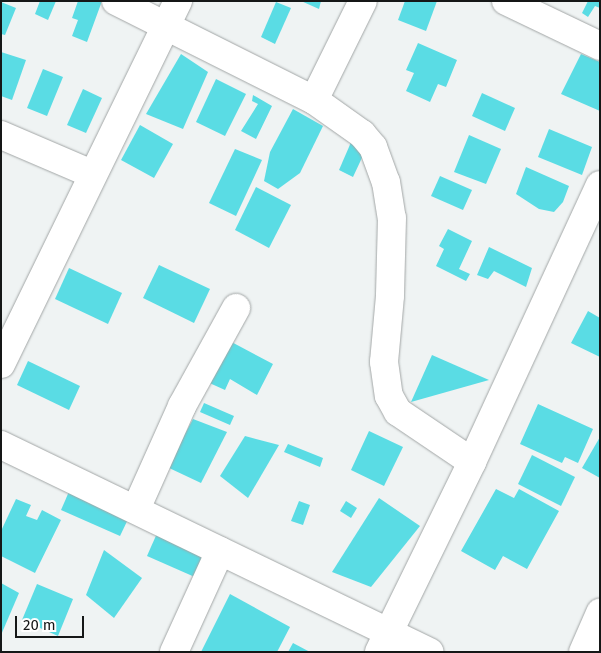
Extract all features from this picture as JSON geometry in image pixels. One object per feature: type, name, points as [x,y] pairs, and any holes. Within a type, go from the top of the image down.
[{"type":"street","points":[[116,1],[314,100],[362,134],[373,148],[386,182],[392,218],[390,296],[384,362],[389,396],[398,412],[472,462]]},
{"type":"street","points":[[1,364],[178,1]]},
{"type":"street","points":[[314,100],[363,1]]},
{"type":"street","points":[[506,1],[600,46]]},
{"type":"street","points":[[1,135],[92,174]]},
{"type":"street","points":[[385,642],[472,462],[600,185]]},
{"type":"street","points":[[136,510],[182,406],[236,308]]},
{"type":"street","points":[[1,445],[220,551],[385,642],[430,652]]},
{"type":"street","points":[[174,652],[220,551]]},
{"type":"street","points":[[583,652],[600,613]]},
{"type":"building","points":[[40,1],[56,1],[48,20],[35,14]]},
{"type":"building","points":[[78,1],[102,1],[87,42],[72,36],[78,20],[72,18]]},
{"type":"building","points":[[301,1],[321,1],[319,9]]},
{"type":"building","points":[[405,1],[437,1],[426,31],[398,20]]},
{"type":"building","points":[[588,1],[600,1],[600,8],[595,6],[588,17],[582,13]]},
{"type":"building","points":[[1,2],[16,8],[5,35],[1,34]]},
{"type":"building","points":[[276,2],[291,8],[275,44],[261,37]]},
{"type":"building","points":[[418,43],[457,60],[446,87],[438,84],[430,102],[406,91],[414,73],[406,70]]},
{"type":"building","points":[[1,52],[26,60],[12,100],[1,96]]},
{"type":"building","points":[[181,54],[208,72],[183,129],[146,114]]},
{"type":"building","points":[[581,54],[600,62],[600,111],[561,94]]},
{"type":"building","points":[[43,69],[63,77],[47,116],[27,108]]},
{"type":"building","points":[[216,79],[246,94],[225,136],[196,122]]},
{"type":"building","points":[[83,89],[102,98],[86,133],[67,125]]},
{"type":"building","points":[[482,93],[515,108],[505,131],[472,116]]},
{"type":"building","points":[[253,95],[272,106],[256,139],[241,131],[258,104],[252,101]]},
{"type":"building","points":[[293,109],[323,126],[300,173],[278,189],[264,181],[270,152]]},
{"type":"building","points":[[140,125],[173,144],[154,178],[121,160]]},
{"type":"building","points":[[549,129],[592,147],[582,175],[538,157]]},
{"type":"building","points":[[469,135],[501,149],[486,184],[454,172]]},
{"type":"building","points":[[352,140],[367,147],[353,177],[339,170]]},
{"type":"building","points":[[235,149],[262,160],[236,216],[209,203]]},
{"type":"building","points":[[526,167],[569,186],[563,202],[554,212],[539,209],[516,194]]},
{"type":"building","points":[[440,176],[472,190],[463,210],[431,196]]},
{"type":"building","points":[[256,187],[291,205],[269,248],[235,230]]},
{"type":"building","points":[[448,229],[472,241],[459,269],[470,274],[466,281],[436,266],[444,249],[439,246]]},
{"type":"building","points":[[489,247],[532,268],[526,287],[494,271],[488,279],[477,275]]},
{"type":"building","points":[[159,265],[210,289],[194,323],[143,298]]},
{"type":"building","points":[[69,268],[122,293],[108,324],[55,299]]},
{"type":"building","points":[[588,311],[600,318],[600,357],[571,343]]},
{"type":"building","points":[[224,338],[273,364],[257,395],[230,379],[225,390],[205,381]]},
{"type":"building","points":[[432,355],[489,380],[411,402]]},
{"type":"building","points":[[28,361],[80,386],[69,410],[17,385]]},
{"type":"building","points":[[204,403],[234,416],[230,425],[200,412]]},
{"type":"building","points":[[538,404],[593,429],[578,463],[565,457],[562,463],[520,444]]},
{"type":"building","points":[[193,419],[227,432],[201,483],[167,467]]},
{"type":"building","points":[[369,431],[403,447],[384,486],[351,470]]},
{"type":"building","points":[[245,436],[279,445],[248,498],[220,476]]},
{"type":"building","points":[[600,437],[600,478],[582,468]]},
{"type":"building","points":[[288,444],[323,458],[320,467],[284,452]]},
{"type":"building","points":[[532,455],[575,477],[561,506],[518,484]]},
{"type":"building","points":[[71,487],[131,513],[120,536],[61,510]]},
{"type":"building","points":[[496,489],[514,498],[519,489],[559,511],[527,569],[503,556],[495,570],[461,551]]},
{"type":"building","points":[[379,498],[420,526],[371,587],[332,572]]},
{"type":"building","points":[[16,499],[31,505],[26,516],[37,520],[42,510],[61,520],[35,573],[1,556],[1,531]]},
{"type":"building","points":[[299,501],[310,505],[303,525],[291,521]]},
{"type":"building","points":[[346,501],[357,508],[351,518],[340,511]]},
{"type":"building","points":[[158,531],[208,553],[197,578],[147,556]]},
{"type":"building","points":[[104,550],[142,578],[114,618],[86,595]]},
{"type":"building","points":[[1,583],[19,593],[1,635]]},
{"type":"building","points":[[37,584],[73,599],[58,636],[22,620]]},
{"type":"building","points":[[230,594],[290,627],[277,652],[201,652]]},
{"type":"building","points":[[293,643],[310,652],[288,652]]}]
